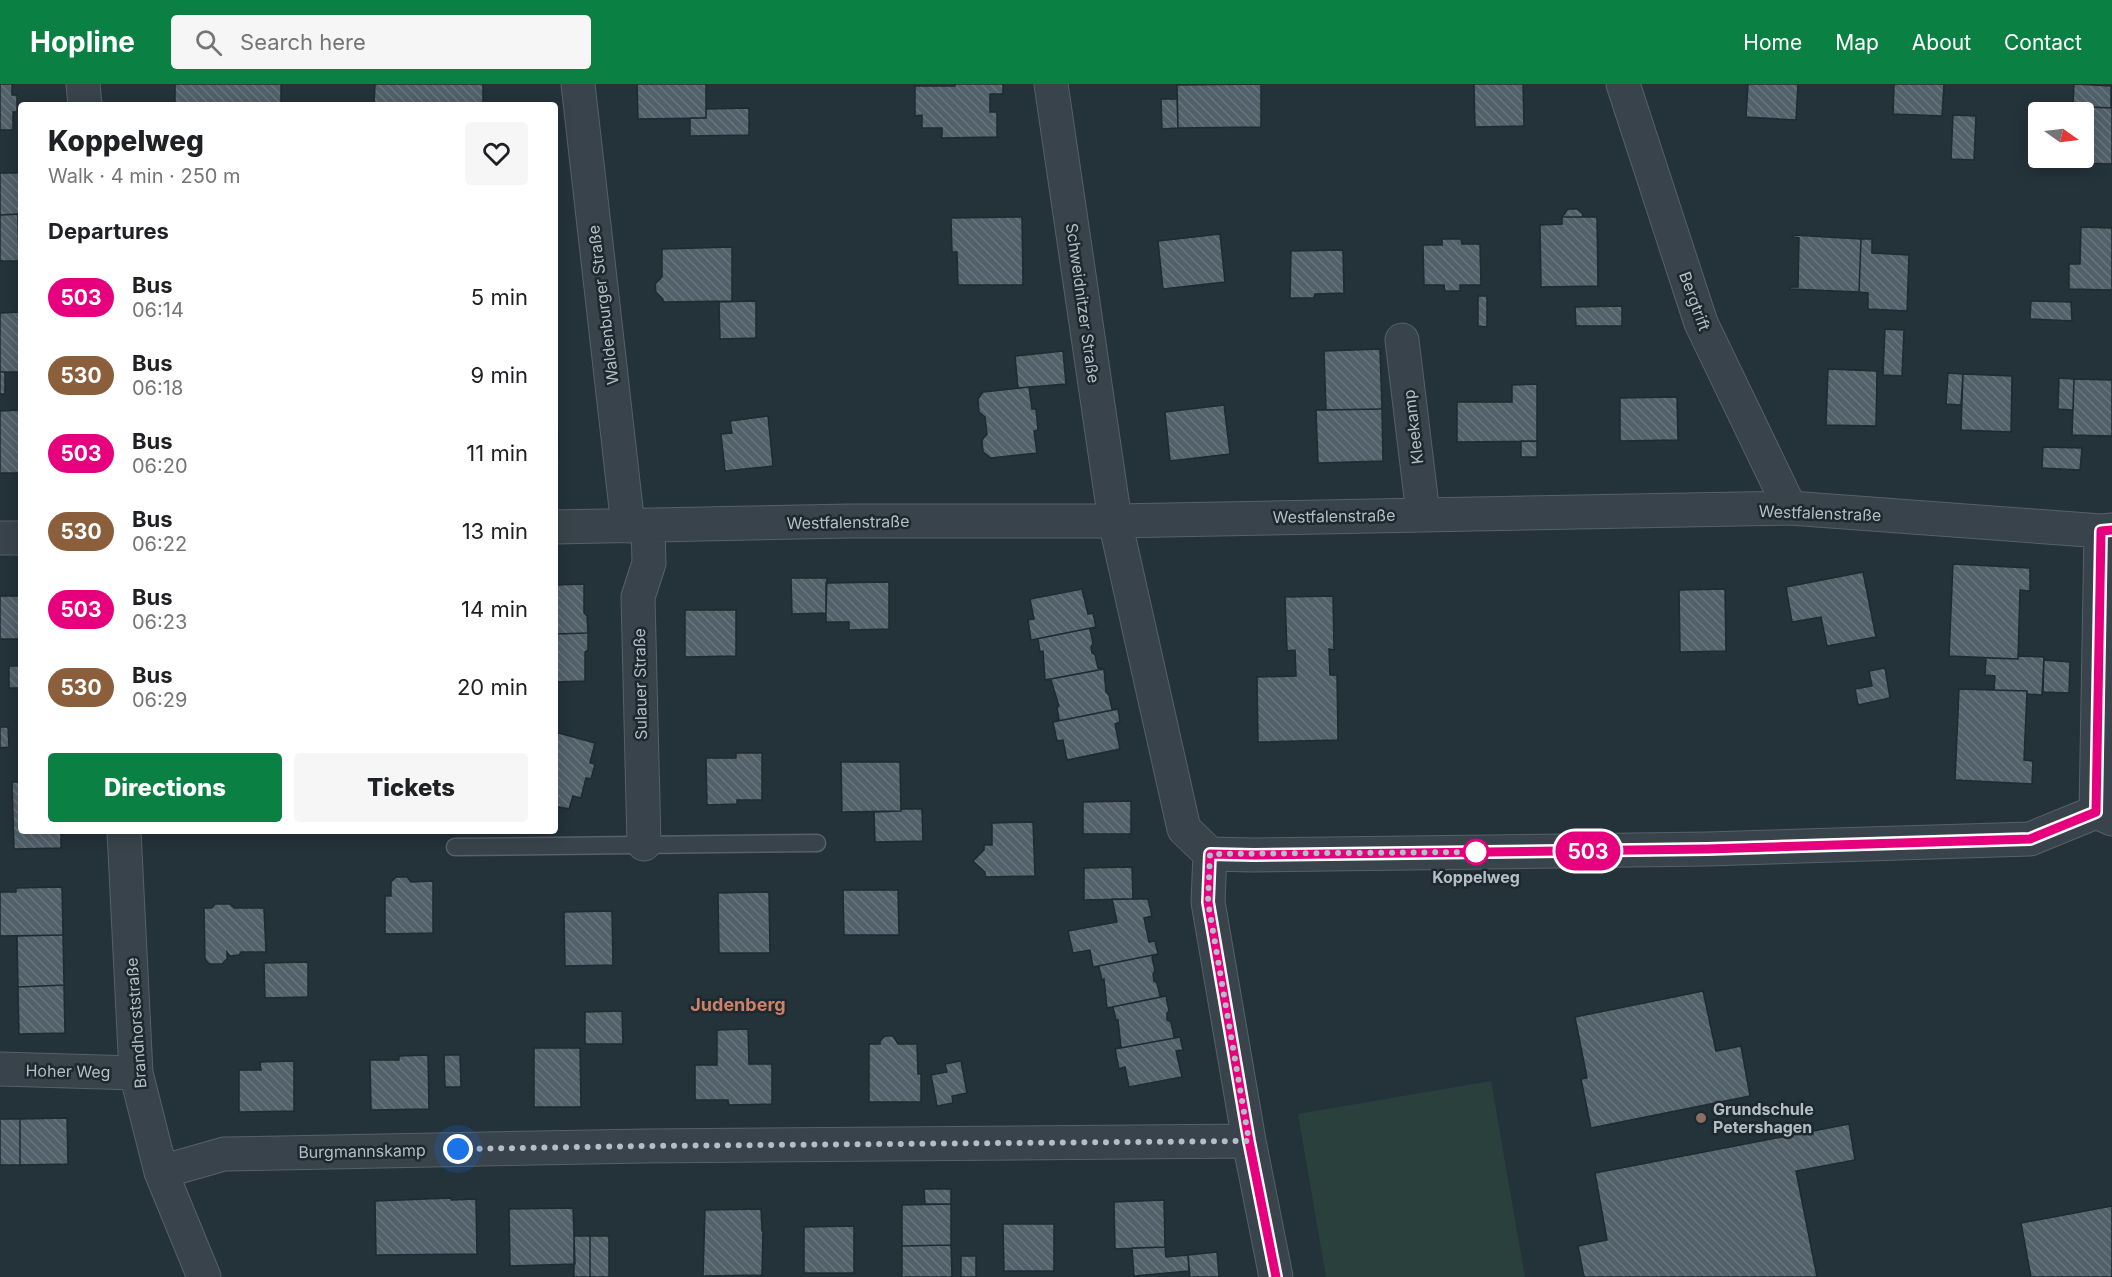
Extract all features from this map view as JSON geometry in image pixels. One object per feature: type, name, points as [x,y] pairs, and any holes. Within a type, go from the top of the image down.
[{"type":"street","points":[[83,84],[85,102]]},
{"type":"street","name":"Waldenburger Straße","points":[[578,84],[638,526]]},
{"type":"street","name":"Schweidnitzer Straße","points":[[1051,84],[1115,521]]},
{"type":"street","name":"Bergtrift","points":[[1623,84],[1701,323],[1790,508]]},
{"type":"street","name":"Kleekamp","points":[[1402,340],[1424,514]]},
{"type":"street","name":"Westfalenstraße","points":[[558,527],[850,521],[1115,521],[1790,508],[2106,531]]},
{"type":"street","points":[[1115,521],[1184,829],[1210,854],[1254,855],[1707,849],[2030,839],[2104,816],[2106,531]]},
{"type":"street","name":"Sulauer Straße","points":[[638,526],[649,563],[638,597],[644,844]]},
{"type":"street","points":[[0,538],[18,538]]},
{"type":"street","name":"Brandhorststraße","points":[[124,834],[136,1073],[161,1172],[204,1277]]},
{"type":"street","points":[[1210,854],[1208,902],[1249,1141],[1276,1277]]},
{"type":"street","name":"Hoher Weg","points":[[0,1069],[136,1073]]},
{"type":"street","name":"Burgmannskamp","points":[[161,1172],[224,1154],[646,1146],[1249,1141]]},
{"type":"lane","points":[[455,847],[817,843]]},
{"type":"green space","points":[[1491,1081],[1525,1277],[1326,1277],[1298,1114]]},
{"type":"building","points":[[0,84],[12,84],[12,95],[17,95],[17,112],[13,112],[13,130],[0,130]]},
{"type":"building","points":[[175,84],[281,84],[281,102],[175,102]]},
{"type":"building","points":[[375,84],[483,84],[483,102],[374,102]]},
{"type":"building","points":[[637,84],[706,84],[706,118],[638,119]]},
{"type":"building","points":[[955,84],[1003,84],[1003,94],[990,94],[990,112],[997,112],[997,137],[942,138],[942,128],[922,128],[922,115],[915,116],[915,86],[955,86]]},
{"type":"building","points":[[1261,84],[1261,127],[1178,128],[1177,85]]},
{"type":"building","points":[[1474,84],[1523,84],[1524,126],[1475,127]]},
{"type":"building","points":[[1748,84],[1798,84],[1796,120],[1746,117]]},
{"type":"building","points":[[1894,84],[1944,84],[1942,116],[1893,114]]},
{"type":"building","points":[[2074,84],[2111,86],[2111,108],[2094,107],[2094,102],[2073,102]]},
{"type":"building","points":[[1161,99],[1177,99],[1178,128],[1162,129]]},
{"type":"building","points":[[2094,107],[2112,108],[2112,164],[2094,163]]},
{"type":"building","points":[[749,108],[749,135],[690,136],[690,118],[706,118],[706,109]]},
{"type":"building","points":[[1953,115],[1976,116],[1974,160],[1951,159]]},
{"type":"building","points":[[0,173],[18,173],[18,214],[0,215]]},
{"type":"building","points":[[1568,209],[1577,209],[1583,214],[1582,217],[1562,217]]},
{"type":"building","points":[[18,214],[18,261],[0,261],[0,215]]},
{"type":"building","points":[[1022,217],[1023,285],[958,285],[957,252],[952,252],[951,218]]},
{"type":"building","points":[[1562,217],[1597,217],[1598,286],[1541,287],[1540,225],[1562,224]]},
{"type":"building","points":[[2081,227],[2112,228],[2112,290],[2069,289],[2069,264],[2080,264]]},
{"type":"building","points":[[1220,234],[1225,282],[1163,289],[1158,241]]},
{"type":"building","points":[[1793,235],[1861,239],[1859,292],[1790,289],[1790,287],[1798,287],[1799,238],[1792,237]]},
{"type":"building","points":[[1442,239],[1461,239],[1462,244],[1480,244],[1481,285],[1460,285],[1460,291],[1445,291],[1444,285],[1424,285],[1423,245],[1442,245]]},
{"type":"building","points":[[1861,239],[1872,239],[1872,253],[1909,255],[1907,311],[1868,309],[1868,293],[1859,292]]},
{"type":"building","points":[[732,247],[732,301],[663,302],[656,292],[655,284],[662,277],[662,249]]},
{"type":"building","points":[[1343,250],[1344,293],[1315,294],[1314,298],[1290,298],[1291,251]]},
{"type":"building","points":[[1478,296],[1487,296],[1487,327],[1478,326]]},
{"type":"building","points":[[756,301],[756,338],[720,339],[719,302]]},
{"type":"building","points":[[2031,301],[2071,302],[2072,321],[2030,319]]},
{"type":"building","points":[[1622,306],[1622,326],[1576,326],[1575,307]]},
{"type":"building","points":[[18,312],[18,372],[0,372],[0,313]]},
{"type":"building","points":[[1885,329],[1904,330],[1902,376],[1883,375]]},
{"type":"building","points":[[1380,349],[1382,409],[1326,410],[1324,351]]},
{"type":"building","points":[[1063,351],[1066,384],[1018,388],[1015,356]]},
{"type":"building","points":[[1828,369],[1877,371],[1876,426],[1826,425]]},
{"type":"building","points":[[0,372],[5,372],[5,394],[0,394]]},
{"type":"building","points":[[1948,373],[1963,374],[1961,405],[1946,404]]},
{"type":"building","points":[[1963,374],[2012,376],[2011,432],[1961,430]]},
{"type":"building","points":[[2059,378],[2074,379],[2073,410],[2058,409]]},
{"type":"building","points":[[2074,379],[2112,380],[2112,436],[2072,435]]},
{"type":"building","points":[[1537,384],[1537,441],[1457,442],[1457,402],[1512,402],[1512,385]]},
{"type":"building","points":[[1029,387],[1032,409],[1036,409],[1038,430],[1034,431],[1037,453],[991,458],[983,452],[982,440],[987,434],[985,417],[979,412],[978,399],[983,392]]},
{"type":"building","points":[[1677,397],[1678,440],[1620,441],[1620,398]]},
{"type":"building","points":[[1224,405],[1230,454],[1170,461],[1165,412]]},
{"type":"building","points":[[1382,409],[1383,461],[1318,463],[1316,410]]},
{"type":"building","points":[[18,410],[18,473],[0,473],[0,411]]},
{"type":"building","points":[[768,416],[773,466],[725,471],[721,434],[732,433],[730,421]]},
{"type":"building","points":[[1521,441],[1537,441],[1537,457],[1521,457]]},
{"type":"building","points":[[2043,447],[2082,448],[2080,470],[2042,468]]},
{"type":"building","points":[[1953,564],[2030,568],[2030,591],[2020,590],[2018,659],[1949,656]]},
{"type":"building","points":[[1863,572],[1876,637],[1827,646],[1821,617],[1792,622],[1786,587]]},
{"type":"building","points":[[791,578],[827,578],[826,613],[792,614]]},
{"type":"building","points":[[889,582],[889,629],[849,630],[849,622],[826,622],[826,583]]},
{"type":"building","points":[[584,584],[584,613],[587,616],[588,633],[558,634],[558,585]]},
{"type":"building","points":[[1082,589],[1088,614],[1093,613],[1096,627],[1031,640],[1028,620],[1034,619],[1030,599]]},
{"type":"building","points":[[1725,589],[1726,651],[1680,652],[1679,590]]},
{"type":"building","points":[[0,596],[18,596],[18,639],[0,639]]},
{"type":"building","points":[[1333,596],[1334,650],[1329,649],[1330,675],[1337,675],[1338,740],[1258,742],[1257,677],[1296,676],[1295,650],[1287,651],[1285,597]]},
{"type":"building","points":[[685,610],[736,610],[736,656],[685,657]]},
{"type":"building","points":[[1096,627],[1090,629],[1093,643],[1092,653],[1095,655],[1098,668],[1104,669],[1045,680],[1043,651],[1040,652],[1038,639],[1031,640]]},
{"type":"building","points":[[588,633],[588,650],[585,652],[585,681],[558,682],[558,634]]},
{"type":"building","points":[[2018,656],[2044,657],[2042,695],[2027,694],[2027,691],[1994,690],[1995,676],[1985,675],[1986,658],[2018,659]]},
{"type":"building","points":[[2044,660],[2070,662],[2069,693],[2043,692]]},
{"type":"building","points":[[9,666],[18,666],[18,688],[9,688]]},
{"type":"building","points":[[1885,668],[1890,698],[1858,705],[1855,689],[1872,686],[1869,671]]},
{"type":"building","points":[[1104,669],[1106,692],[1109,695],[1112,709],[1118,709],[1053,722],[1059,720],[1057,707],[1059,706],[1051,680],[1045,680]]},
{"type":"building","points":[[1959,689],[2027,691],[2024,760],[2033,761],[2032,784],[1955,780]]},
{"type":"building","points":[[1118,709],[1120,722],[1115,724],[1120,749],[1067,760],[1063,740],[1057,741],[1053,722]]},
{"type":"building","points":[[0,727],[8,727],[9,747],[0,748]]},
{"type":"building","points":[[558,733],[595,743],[590,763],[595,764],[591,779],[586,778],[581,798],[573,796],[569,809],[558,807]]},
{"type":"building","points":[[736,753],[762,753],[762,800],[737,800],[737,804],[707,805],[706,758],[736,758]]},
{"type":"building","points":[[841,762],[900,762],[901,811],[842,812]]},
{"type":"building","points":[[12,782],[18,782],[18,834],[61,834],[61,848],[14,849]]},
{"type":"building","points":[[1131,801],[1131,834],[1083,834],[1083,802]]},
{"type":"building","points":[[901,809],[922,809],[923,841],[875,842],[874,812],[901,811]]},
{"type":"building","points":[[1033,822],[1035,876],[985,877],[985,872],[973,861],[984,850],[984,845],[992,845],[992,823]]},
{"type":"building","points":[[1132,867],[1133,899],[1084,900],[1084,868]]},
{"type":"building","points":[[396,877],[407,877],[411,882],[433,881],[433,933],[385,934],[385,896],[391,896],[391,882]]},
{"type":"building","points":[[62,887],[63,935],[0,936],[0,892],[16,892],[16,888]]},
{"type":"building","points":[[843,890],[898,890],[899,935],[844,935]]},
{"type":"building","points":[[769,892],[770,953],[719,953],[718,893]]},
{"type":"building","points":[[1112,899],[1148,899],[1152,916],[1144,918],[1149,942],[1155,941],[1158,954],[1093,967],[1090,950],[1073,953],[1068,931],[1117,922]]},
{"type":"building","points":[[215,904],[230,904],[234,908],[264,908],[266,952],[241,952],[239,955],[230,956],[227,952],[227,959],[222,964],[209,964],[205,959],[204,908],[212,908]]},
{"type":"building","points":[[612,911],[613,965],[565,966],[564,912]]},
{"type":"building","points":[[63,935],[64,985],[18,987],[17,936]]},
{"type":"building","points":[[1158,954],[1152,957],[1155,971],[1154,981],[1157,983],[1160,996],[1166,996],[1107,1008],[1104,979],[1102,980],[1099,967],[1093,967]]},
{"type":"building","points":[[308,962],[308,997],[265,998],[264,963]]},
{"type":"building","points":[[64,985],[65,1033],[19,1034],[18,987]]},
{"type":"building","points":[[1703,991],[1716,1051],[1741,1046],[1750,1096],[1591,1128],[1581,1079],[1587,1078],[1575,1017]]},
{"type":"building","points":[[1166,996],[1169,1011],[1167,1020],[1171,1022],[1174,1037],[1180,1037],[1115,1049],[1121,1047],[1118,1020],[1116,1020],[1113,1007],[1107,1008]]},
{"type":"building","points":[[622,1011],[623,1044],[585,1044],[585,1012]]},
{"type":"building","points":[[748,1029],[749,1064],[772,1064],[772,1104],[729,1105],[728,1100],[695,1100],[695,1065],[717,1065],[717,1030]]},
{"type":"building","points":[[885,1036],[893,1036],[898,1044],[917,1044],[918,1074],[921,1074],[921,1102],[869,1102],[869,1044],[880,1044]]},
{"type":"building","points":[[1180,1037],[1183,1050],[1176,1051],[1182,1077],[1129,1087],[1125,1067],[1119,1069],[1115,1049]]},
{"type":"building","points":[[534,1048],[580,1048],[581,1107],[534,1107]]},
{"type":"building","points":[[428,1055],[429,1109],[371,1110],[370,1060],[399,1060],[399,1056]]},
{"type":"building","points":[[444,1055],[460,1055],[461,1087],[445,1087]]},
{"type":"building","points":[[294,1061],[294,1111],[239,1112],[239,1070],[261,1070],[260,1062]]},
{"type":"building","points":[[961,1061],[967,1093],[952,1096],[953,1103],[937,1106],[931,1075],[947,1072],[945,1064]]},
{"type":"building","points":[[67,1118],[68,1164],[20,1165],[20,1119]]},
{"type":"building","points":[[0,1119],[20,1119],[20,1165],[0,1165]]},
{"type":"building","points":[[1849,1124],[1855,1160],[1796,1171],[1817,1277],[1584,1277],[1578,1246],[1607,1240],[1595,1173]]},
{"type":"building","points":[[924,1189],[951,1189],[951,1204],[925,1204]]},
{"type":"building","points":[[451,1198],[451,1200],[476,1199],[477,1254],[376,1255],[375,1201]]},
{"type":"building","points":[[1164,1200],[1165,1247],[1115,1249],[1114,1202]]},
{"type":"building","points":[[951,1204],[951,1245],[902,1246],[902,1205]]},
{"type":"building","points":[[2112,1206],[2112,1277],[2031,1277],[2021,1223]]},
{"type":"building","points":[[573,1208],[575,1264],[510,1266],[509,1209]]},
{"type":"building","points":[[761,1209],[762,1275],[703,1276],[705,1210]]},
{"type":"building","points":[[1003,1224],[1054,1224],[1054,1271],[1004,1271]]},
{"type":"building","points":[[854,1226],[854,1273],[804,1273],[804,1227]]},
{"type":"building","points":[[574,1236],[590,1236],[590,1277],[574,1277]]},
{"type":"building","points":[[590,1236],[609,1236],[609,1277],[590,1277]]},
{"type":"building","points":[[951,1245],[952,1277],[902,1277],[902,1246]]},
{"type":"building","points":[[1165,1247],[1166,1257],[1188,1255],[1189,1271],[1134,1276],[1132,1248]]},
{"type":"building","points":[[1217,1252],[1219,1277],[1190,1277],[1188,1255]]},
{"type":"building","points":[[961,1256],[976,1256],[976,1277],[961,1277]]},
{"type":"bus line","name":"503","points":[[1276,1277],[1249,1141],[1208,902],[1210,854],[1707,849],[2030,839],[2096,812],[2101,531],[2112,530]]},
{"type":"place","name":"Koppelweg","points":[[1476,852]]},
{"type":"place","name":"Grundschule Petershagen","points":[[1701,1118]]},
{"type":"district","name":"Judenberg","points":[[738,1004]]},
{"type":"route","points":[[458,1149],[1249,1141],[1208,902],[1210,854],[1476,852]]}]
